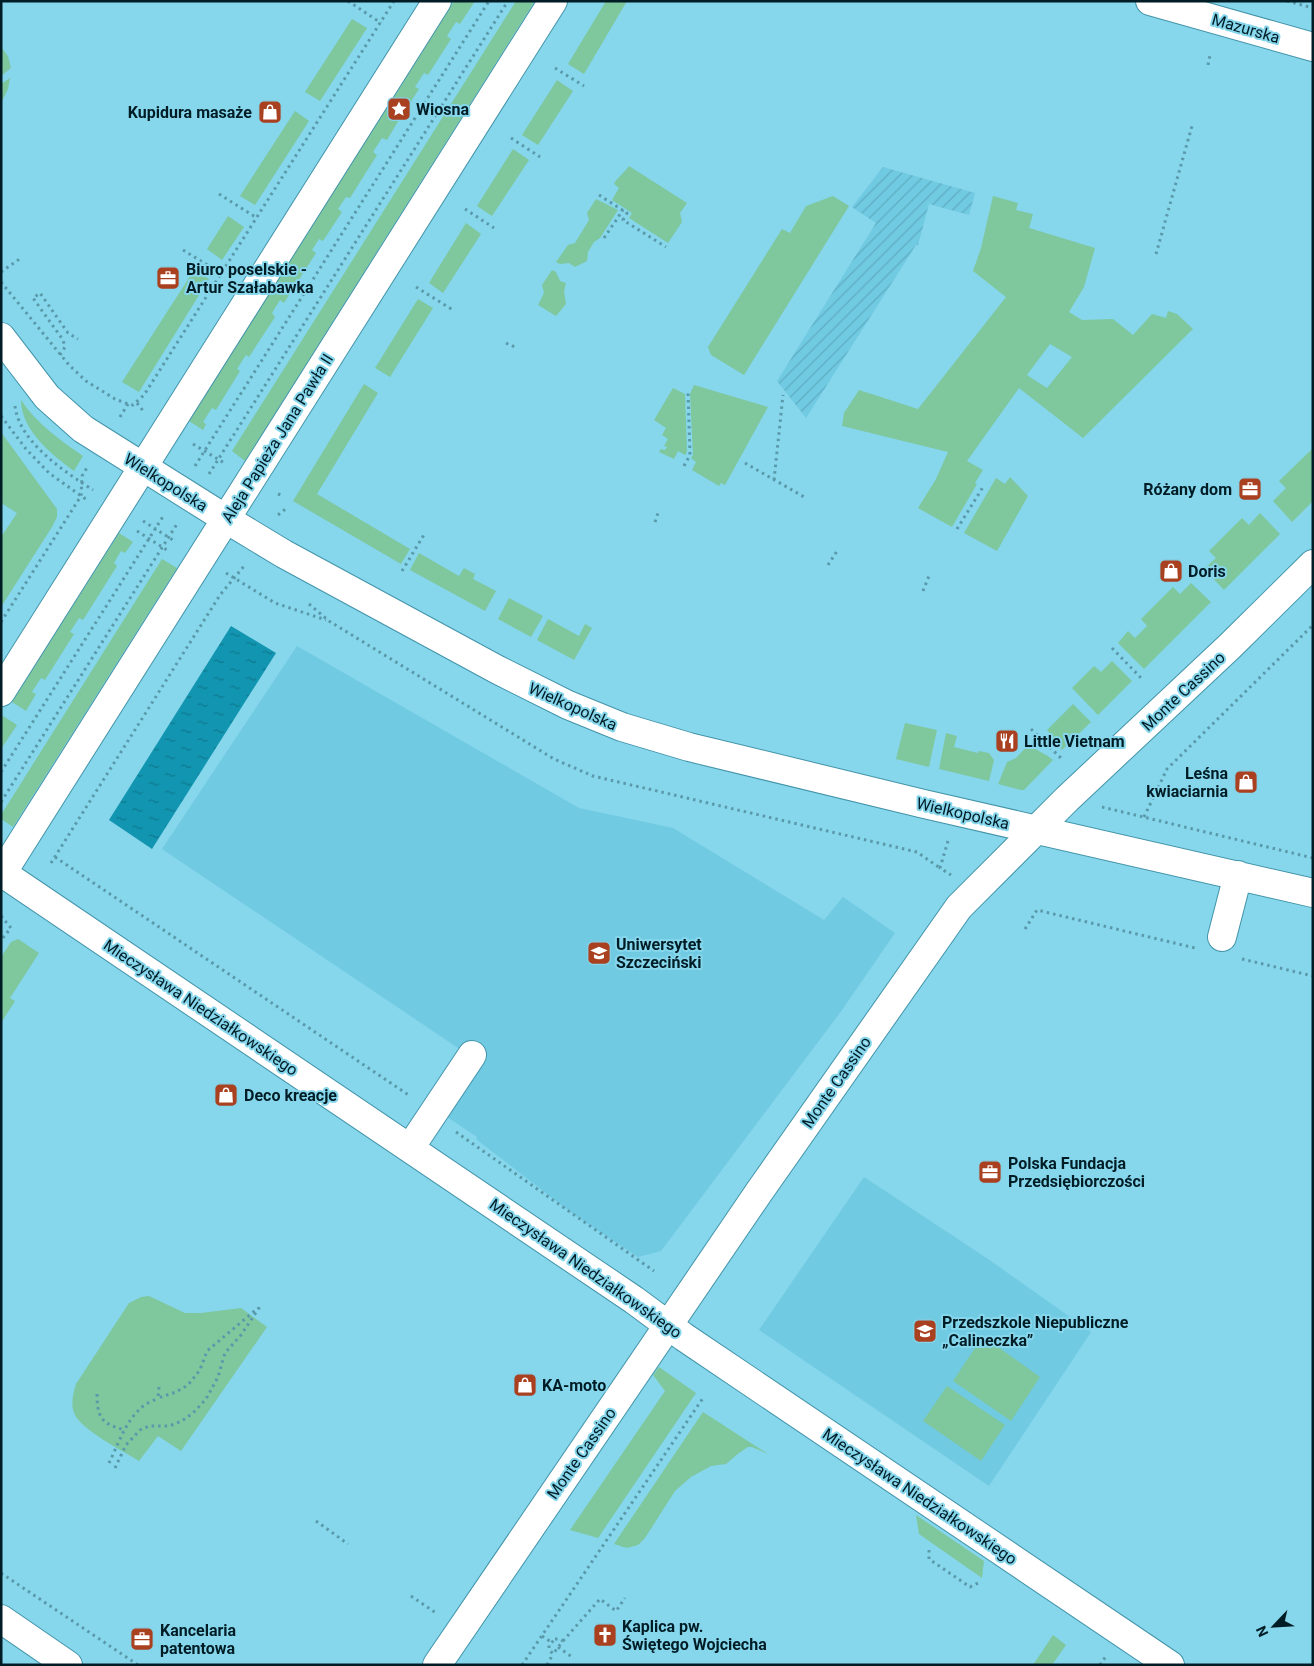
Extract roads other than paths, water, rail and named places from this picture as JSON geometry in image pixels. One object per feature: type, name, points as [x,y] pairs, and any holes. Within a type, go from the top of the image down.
[{"type":"street","points":[[1,692],[438,1]]},
{"type":"street","name":"Aleja Papieża Jana Pawła II","points":[[2,873],[553,1]]},
{"type":"street","name":"Mazurska","points":[[1150,1],[1313,47]]},
{"type":"street","name":"Wielkopolska","points":[[1,337],[47,397],[72,421],[226,519],[326,578],[498,670],[568,705],[622,727],[689,747],[1036,830],[1313,893]]},
{"type":"street","name":"Monte Cassino","points":[[436,1665],[759,1192],[949,920],[973,891],[1230,646],[1313,564]]},
{"type":"street","name":"Mieczysława Niedziałkowskiego","points":[[2,873],[1170,1665]]},
{"type":"street","points":[[1219,948],[1238,875]]},
{"type":"street","points":[[410,1148],[472,1055]]},
{"type":"street","points":[[1,1619],[68,1665]]},
{"type":"water","points":[[231,626],[276,653],[152,849],[109,820]]},
{"type":"place","name":"Wiosna","points":[[399,109]]},
{"type":"place","name":"Kupidura masaże","points":[[270,112]]},
{"type":"place","name":"Biuro poselskie - Artur Szałabawka","points":[[168,278]]},
{"type":"place","name":"Różany dom","points":[[1250,489]]},
{"type":"place","name":"Doris","points":[[1171,571]]},
{"type":"place","name":"Little Vietnam","points":[[1007,741]]},
{"type":"place","name":"Leśna kwiaciarnia","points":[[1246,782]]},
{"type":"place","name":"Uniwersytet Szczeciński","points":[[599,953]]},
{"type":"place","name":"Deco kreacje","points":[[226,1095]]},
{"type":"place","name":"Polska Fundacja Przedsiębiorczości","points":[[990,1172]]},
{"type":"place","name":"Przedszkole Niepubliczne „Calineczka”","points":[[925,1331]]},
{"type":"place","name":"KA-moto","points":[[525,1385]]},
{"type":"place","name":"Kaplica pw. Świętego Wojciecha","points":[[605,1635]]},
{"type":"place","name":"Kancelaria patentowa","points":[[142,1639]]}]
